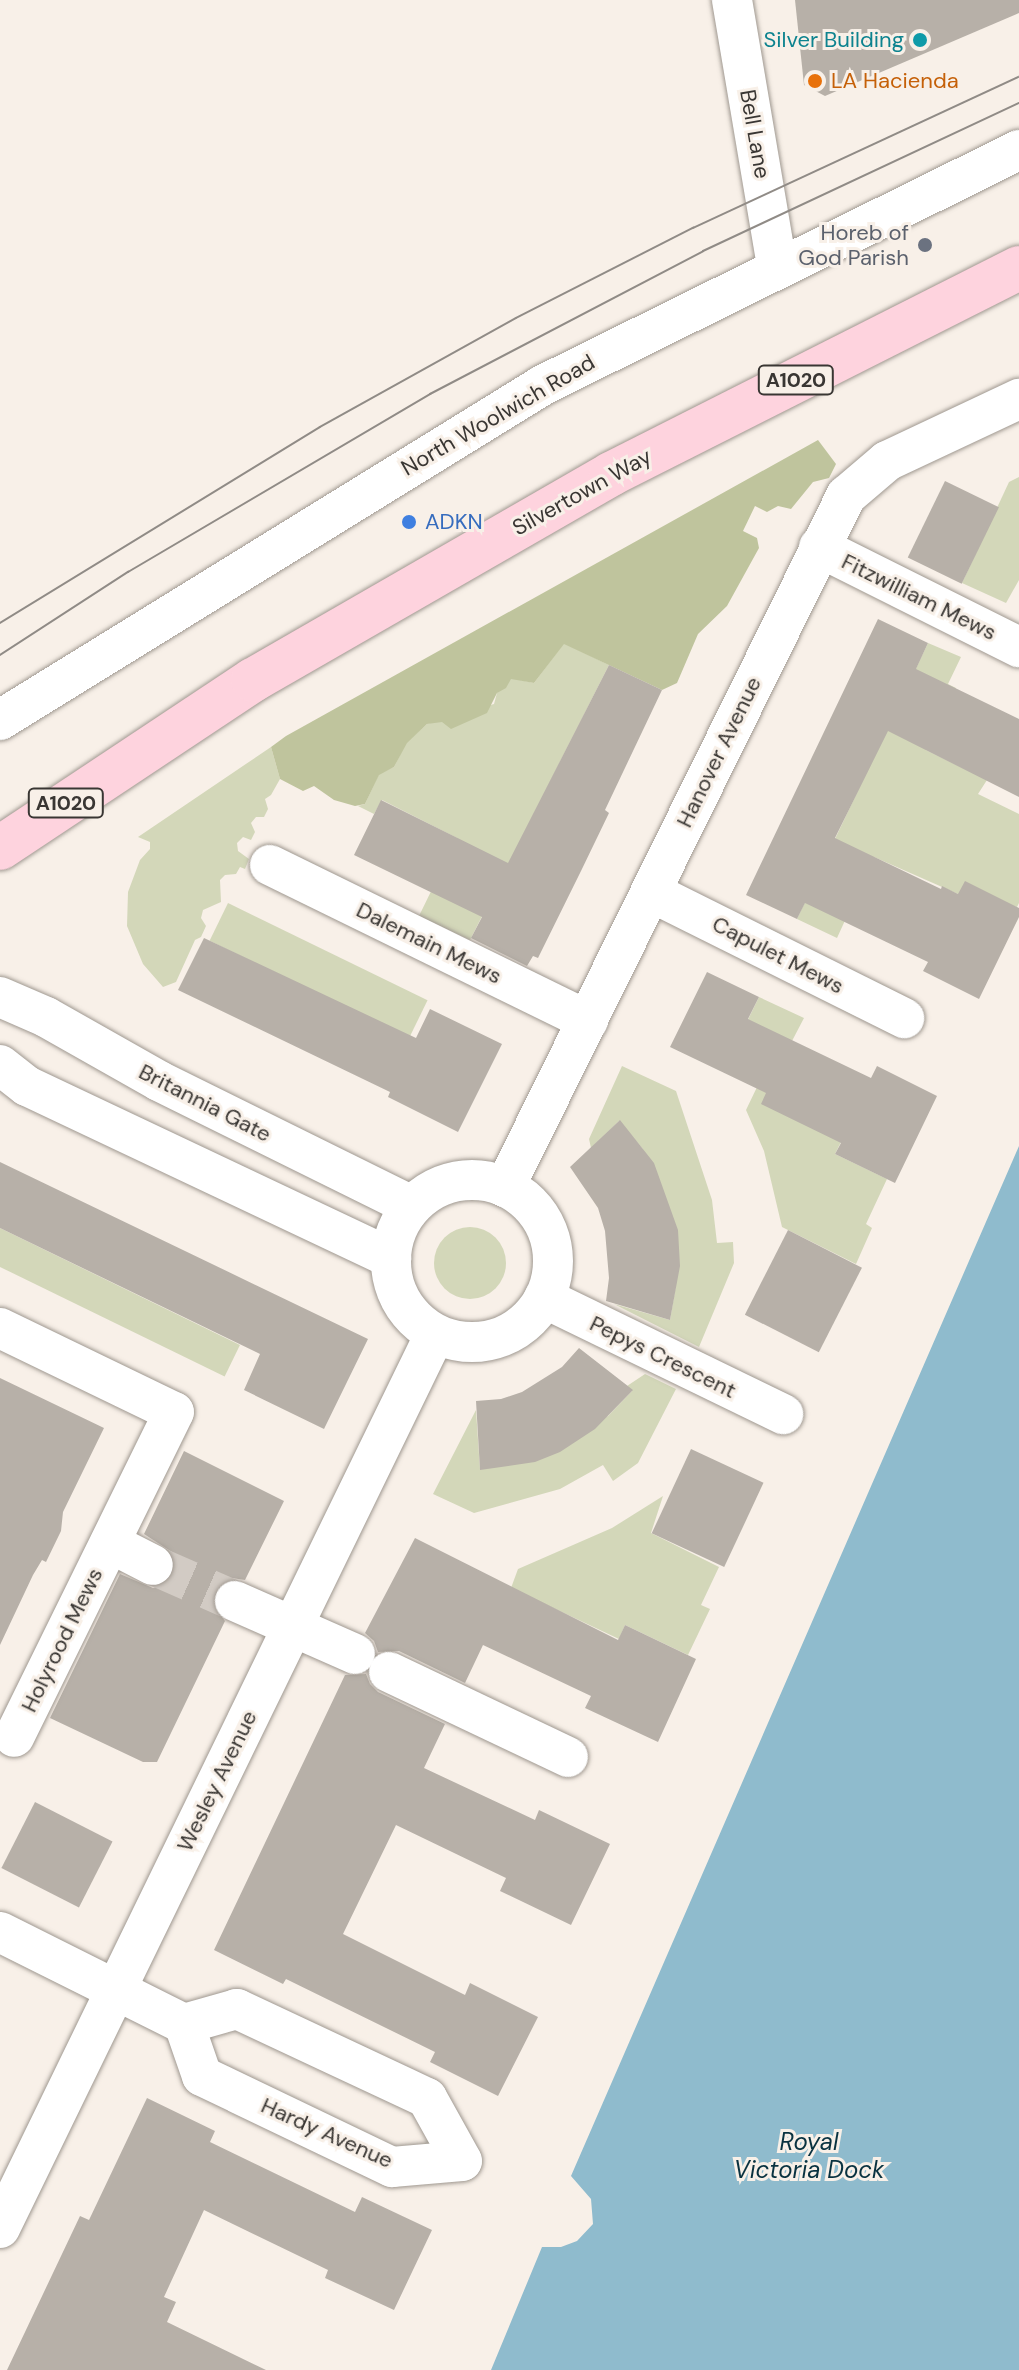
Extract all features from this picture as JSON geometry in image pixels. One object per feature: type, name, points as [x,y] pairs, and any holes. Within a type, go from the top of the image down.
[{"type":"main road","name":"Silvertown Way","points":[[0,848],[253,680],[611,474],[1019,268]]},
{"type":"street","name":"Bell Lane","points":[[732,0],[777,267]]},
{"type":"street","name":"North Woolwich Road","points":[[0,720],[543,385],[1019,150]]},
{"type":"street","name":"Hanover Avenue","points":[[505,1187],[846,496],[887,461],[1019,399]]},
{"type":"street","name":"Fitzwilliam Mews","points":[[819,547],[1019,647]]},
{"type":"street","name":"Dalemain Mews","points":[[270,865],[588,1021]]},
{"type":"street","name":"Capulet Mews","points":[[651,892],[904,1018]]},
{"type":"street","name":"Britannia Gate","points":[[0,997],[46,1017],[159,1081],[412,1206]]},
{"type":"street","points":[[0,1065],[27,1086],[391,1258]]},
{"type":"street","points":[[458,1181],[483,1181],[505,1187],[527,1202],[543,1223],[552,1247],[552,1273],[544,1298],[529,1319],[509,1334],[484,1342],[459,1341],[435,1334],[416,1320],[401,1302],[393,1281],[391,1258],[397,1231],[412,1206],[436,1189],[458,1181]]},
{"type":"street","name":"Pepys Crescent","points":[[544,1298],[783,1414]]},
{"type":"street","name":"Holyrood Mews","points":[[0,1328],[174,1412],[14,1737]]},
{"type":"street","name":"Wesley Avenue","points":[[0,2228],[114,1988],[435,1334]]},
{"type":"street","name":"Holyrood Mews","points":[[110,1543],[153,1565]]},
{"type":"street","points":[[235,1601],[568,1757]]},
{"type":"street","points":[[0,1932],[184,2024]]},
{"type":"street","name":"Hardy Avenue","points":[[237,2009],[427,2098],[462,2161],[392,2167],[202,2076],[184,2024],[237,2009]]},
{"type":"green space","points":[[818,440],[836,464],[829,478],[813,482],[791,509],[778,506],[767,512],[755,506],[743,531],[757,538],[759,548],[727,606],[698,634],[677,683],[662,690],[564,644],[534,683],[511,679],[506,688],[497,693],[487,713],[451,729],[442,722],[427,724],[407,743],[394,767],[379,775],[365,804],[355,806],[334,800],[314,786],[303,791],[280,779],[271,747],[286,736]]},
{"type":"green space","points":[[1019,477],[1019,580],[1006,603],[962,583],[1009,482]]},
{"type":"green space","points":[[564,643],[609,665],[470,940],[419,916],[457,838],[382,800],[374,814],[358,806],[365,804],[379,774],[394,767],[406,743],[427,724],[494,704],[497,693],[511,678],[534,683]]},
{"type":"green space","points":[[928,643],[961,657],[948,684],[956,688],[926,750],[987,780],[978,794],[1019,814],[1019,903],[1017,907],[958,894],[874,857],[837,938],[797,919]]},
{"type":"green space","points":[[271,747],[280,779],[265,799],[268,809],[264,817],[256,817],[251,823],[255,832],[251,840],[243,837],[237,843],[238,851],[249,859],[245,869],[240,867],[236,874],[225,875],[220,880],[221,902],[203,910],[201,918],[206,926],[201,937],[195,940],[176,982],[163,987],[143,964],[127,926],[128,892],[140,860],[150,849],[150,842],[138,837]]},
{"type":"green space","points":[[228,903],[428,1000],[409,1038],[210,941]]},
{"type":"green space","points":[[759,997],[804,1018],[792,1041],[843,1138],[835,1154],[887,1179],[866,1224],[872,1228],[856,1264],[782,1227],[764,1151],[746,1110],[758,1085],[724,1069]]},
{"type":"green space","points":[[622,1066],[676,1091],[712,1200],[717,1243],[733,1242],[734,1263],[699,1347],[614,1304],[670,1320],[676,1285],[659,1179],[642,1148],[619,1121],[591,1148],[589,1139]]},
{"type":"green space","points":[[470,1227],[490,1233],[500,1243],[506,1263],[500,1283],[490,1293],[470,1299],[450,1293],[440,1283],[434,1263],[440,1243],[450,1233]]},
{"type":"green space","points":[[0,1228],[240,1345],[225,1377],[0,1267]]},
{"type":"green space","points":[[645,1374],[676,1389],[638,1463],[613,1481],[603,1465],[560,1489],[474,1513],[433,1494],[476,1410],[480,1469],[608,1416],[632,1391],[627,1386]]},
{"type":"green space","points":[[663,1496],[651,1533],[719,1567],[701,1605],[710,1609],[688,1655],[625,1625],[619,1639],[511,1588],[518,1569],[612,1528]]},
{"type":"water","name":"Royal Victoria Dock","points":[[1019,1146],[1019,2370],[491,2370],[542,2247],[561,2247],[577,2241],[593,2224],[591,2199],[571,2176]]},
{"type":"building","points":[[795,0],[1019,0],[1019,13],[825,96],[804,85]]},
{"type":"building","points":[[945,481],[999,507],[962,584],[908,557]]},
{"type":"building","points":[[878,619],[928,643],[916,669],[1019,719],[1019,797],[888,731],[835,838],[941,889],[942,886],[958,894],[965,881],[1019,908],[1019,917],[979,999],[923,971],[928,962],[805,903],[797,919],[746,895]]},
{"type":"building","points":[[609,665],[662,690],[605,810],[609,813],[538,958],[533,956],[527,966],[471,938],[482,917],[354,855],[381,800],[508,863]]},
{"type":"building","points":[[204,938],[416,1038],[430,1009],[502,1044],[458,1132],[388,1097],[390,1092],[178,990]]},
{"type":"building","points":[[707,972],[759,997],[748,1019],[871,1078],[877,1066],[937,1096],[895,1183],[835,1154],[841,1143],[761,1104],[766,1093],[670,1047]]},
{"type":"building","points":[[620,1120],[654,1163],[678,1230],[680,1266],[670,1320],[606,1301],[609,1278],[605,1231],[598,1208],[570,1167]]},
{"type":"building","points":[[0,1162],[368,1339],[324,1429],[244,1390],[260,1354],[0,1228]]},
{"type":"building","points":[[788,1230],[862,1268],[819,1352],[745,1315]]},
{"type":"building","points":[[579,1348],[633,1390],[595,1429],[560,1452],[535,1462],[480,1470],[476,1401],[501,1399],[522,1392],[562,1367]]},
{"type":"building","points":[[0,1378],[104,1428],[63,1512],[61,1531],[46,1562],[42,1560],[33,1575],[0,1645]]},
{"type":"building","points":[[691,1449],[764,1483],[724,1567],[652,1533]]},
{"type":"building","points":[[184,1451],[284,1501],[245,1580],[232,1578],[214,1591],[212,1604],[225,1621],[157,1762],[143,1762],[50,1718],[120,1574],[153,1588],[166,1584],[174,1575],[176,1563],[172,1552],[144,1534]]},
{"type":"building","points":[[415,1538],[618,1640],[625,1625],[696,1659],[658,1742],[585,1708],[591,1696],[483,1645],[465,1683],[399,1651],[378,1652],[374,1641],[365,1633]]},
{"type":"building","points":[[366,1674],[378,1692],[445,1724],[424,1768],[535,1820],[539,1810],[610,1844],[571,1925],[500,1891],[506,1878],[396,1825],[343,1934],[465,1995],[470,1983],[538,2017],[498,2096],[430,2062],[435,2052],[286,1979],[283,1984],[214,1950],[345,1675]]},
{"type":"building","points":[[35,1802],[113,1841],[79,1907],[1,1868]]},
{"type":"building","points":[[147,2098],[215,2131],[210,2142],[355,2212],[362,2197],[432,2230],[394,2310],[325,2278],[328,2270],[204,2210],[164,2297],[176,2302],[167,2322],[266,2370],[7,2370],[80,2216],[89,2220]]},
{"type":"tunnel","points":[[153,1565],[235,1601]]},
{"type":"tram line","points":[[0,623],[320,427],[516,318],[693,228],[1019,77]]},
{"type":"tram line","points":[[0,655],[128,572],[430,394],[703,251],[1019,103]]},
{"type":"place","name":"Silver Building","points":[[920,40]]},
{"type":"place","name":"LA Hacienda","points":[[815,81]]},
{"type":"place","name":"Horeb of God Parish","points":[[925,245]]},
{"type":"place","name":"ADKN","points":[[409,522]]}]
